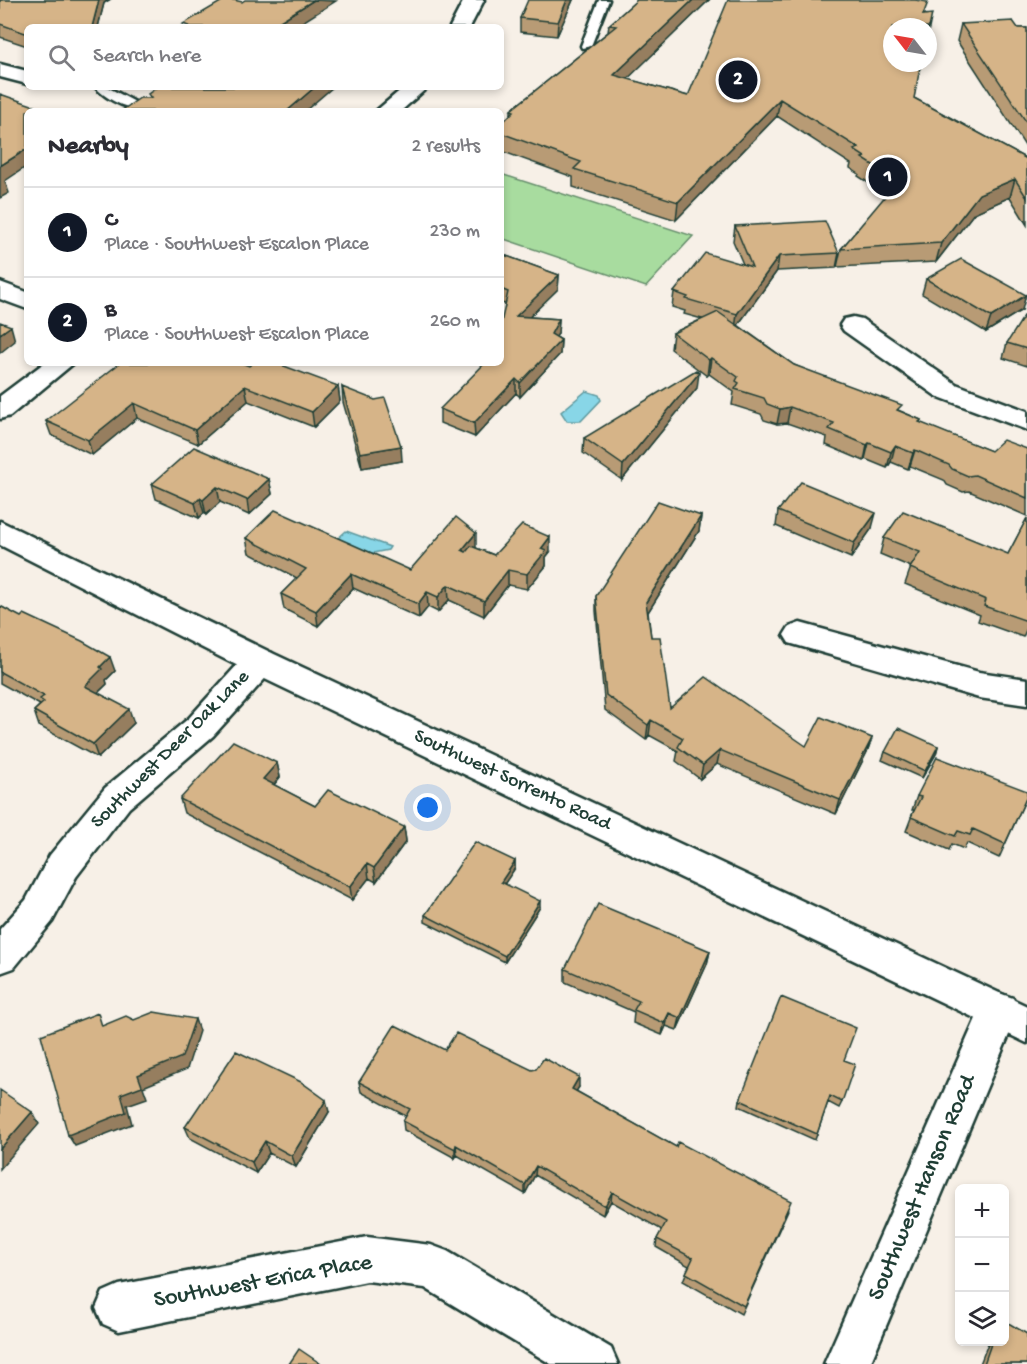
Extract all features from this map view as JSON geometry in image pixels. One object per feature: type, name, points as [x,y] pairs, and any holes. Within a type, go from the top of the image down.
[{"type":"street","points":[[462,24],[474,0]]},
{"type":"street","points":[[0,70],[24,77]]},
{"type":"street","points":[[391,108],[413,90]]},
{"type":"street","points":[[0,290],[24,300]]},
{"type":"street","points":[[853,325],[946,390],[1027,421]]},
{"type":"street","points":[[0,410],[57,366]]},
{"type":"street","name":"Southwest Sorrento Road","points":[[0,532],[260,662],[1013,1018]]},
{"type":"street","points":[[800,635],[968,683],[1027,692]]},
{"type":"street","name":"Southwest Deer Oak Lane","points":[[0,956],[39,911],[63,866],[102,815],[125,791],[201,727],[260,662]]},
{"type":"street","name":"Southwest Hanson Road","points":[[847,1364],[1013,1018]]},
{"type":"street","name":"Southwest Erica Place","points":[[119,1308],[367,1259],[431,1267],[595,1364]]},
{"type":"lane","points":[[586,46],[604,0]]},
{"type":"lane","points":[[104,90],[140,108]]},
{"type":"green space","points":[[504,175],[693,236],[646,287],[504,239]]},
{"type":"water","points":[[586,391],[599,395],[601,400],[581,421],[567,421],[561,412]]},
{"type":"water","points":[[346,531],[390,547],[388,550],[368,554],[336,540]]},
{"type":"building","points":[[0,0],[99,0],[93,24],[24,24],[24,33],[0,24]]},
{"type":"building","points":[[224,0],[242,2],[245,0],[314,0],[280,21],[291,24],[183,24]]},
{"type":"building","points":[[528,0],[567,0],[558,22],[520,18]]},
{"type":"building","points":[[637,0],[693,0],[614,75],[688,96],[728,0],[915,0],[928,2],[923,15],[932,14],[931,18],[883,18],[883,72],[919,72],[914,98],[1027,159],[1027,198],[1015,179],[979,194],[941,243],[841,249],[898,181],[862,158],[865,157],[854,150],[859,148],[780,99],[678,202],[574,169],[581,162],[504,134],[504,121],[514,111],[511,110],[616,26],[609,25]]},
{"type":"building","points":[[1013,21],[1018,28],[1027,28],[1027,123],[961,24]]},
{"type":"building","points":[[154,90],[312,90],[290,108],[125,108],[140,98],[151,98],[148,94]]},
{"type":"building","points":[[0,94],[40,108],[24,108],[24,151],[0,166]]},
{"type":"building","points":[[825,221],[839,253],[779,256],[737,314],[686,299],[688,297],[674,292],[705,253],[752,267],[735,226]]},
{"type":"building","points":[[504,255],[559,275],[516,316],[559,319],[551,334],[561,340],[520,383],[516,379],[474,423],[440,409],[482,366],[504,366],[504,310],[508,292],[504,290]]},
{"type":"building","points":[[961,259],[1026,295],[991,317],[926,279]]},
{"type":"building","points":[[718,312],[794,365],[902,405],[897,410],[921,420],[919,422],[991,451],[1003,440],[1027,449],[1027,498],[975,475],[968,476],[915,450],[913,453],[895,446],[891,452],[869,443],[867,445],[829,429],[834,423],[790,407],[780,409],[767,404],[764,398],[735,389],[739,383],[736,381],[738,377],[711,358],[709,360],[673,333]]},
{"type":"building","points":[[1024,316],[1027,317],[1027,349],[1007,343]]},
{"type":"building","points":[[0,322],[11,326],[0,334]]},
{"type":"building","points":[[116,366],[284,366],[338,386],[312,412],[245,386],[195,430],[134,403],[88,440],[46,421]]},
{"type":"building","points":[[696,370],[699,373],[623,465],[584,438]]},
{"type":"building","points":[[342,387],[375,400],[385,398],[401,446],[360,453]]},
{"type":"building","points":[[194,447],[269,479],[247,500],[217,487],[203,500],[200,498],[195,503],[152,484]]},
{"type":"building","points":[[801,482],[876,513],[854,543],[778,511]]},
{"type":"building","points":[[658,501],[701,516],[646,602],[651,637],[660,637],[670,708],[706,677],[806,746],[821,717],[872,738],[840,800],[720,750],[703,765],[678,747],[683,738],[651,720],[648,725],[606,695],[596,596]]},
{"type":"building","points":[[275,510],[410,570],[456,517],[476,533],[462,550],[466,552],[471,546],[494,555],[522,525],[550,537],[541,549],[546,551],[527,574],[508,570],[484,601],[448,585],[438,597],[427,592],[418,604],[351,574],[316,611],[281,594],[306,569],[246,538]]},
{"type":"building","points":[[903,511],[1008,554],[1027,518],[1027,621],[984,606],[986,600],[910,568],[920,552],[884,538]]},
{"type":"building","points":[[0,606],[21,617],[24,614],[110,657],[85,686],[129,709],[93,744],[34,711],[44,702],[40,699],[44,696],[0,672]]},
{"type":"building","points":[[898,728],[938,746],[925,771],[885,752]]},
{"type":"building","points":[[233,741],[277,763],[263,779],[315,806],[328,790],[404,827],[374,868],[367,864],[350,887],[180,799]]},
{"type":"building","points":[[937,757],[1027,791],[1027,796],[1005,844],[973,829],[970,835],[958,831],[955,836],[911,817],[921,797],[917,796]]},
{"type":"building","points":[[475,842],[515,861],[501,882],[540,901],[505,956],[425,915]]},
{"type":"building","points":[[598,904],[710,951],[680,1018],[669,1013],[664,1023],[634,1010],[639,1001],[565,969]]},
{"type":"building","points":[[781,997],[856,1028],[844,1060],[855,1064],[842,1102],[830,1096],[817,1134],[740,1100]]},
{"type":"building","points":[[154,1012],[195,1019],[182,1057],[138,1075],[142,1086],[121,1094],[126,1112],[68,1135],[41,1035],[98,1013],[102,1026],[126,1016],[134,1020]]},
{"type":"building","points":[[395,1025],[445,1050],[456,1033],[532,1070],[536,1069],[544,1058],[579,1077],[572,1089],[676,1147],[678,1142],[791,1201],[744,1306],[686,1273],[693,1258],[657,1239],[666,1222],[612,1192],[605,1206],[536,1166],[525,1185],[456,1145],[455,1149],[403,1121],[410,1109],[359,1082]]},
{"type":"building","points":[[236,1051],[301,1082],[326,1100],[292,1156],[265,1141],[252,1162],[185,1127]]},
{"type":"building","points":[[0,1090],[32,1112],[0,1149]]},
{"type":"building","points":[[1009,1323],[1027,1334],[1027,1364],[984,1364],[990,1346],[1009,1346]]},
{"type":"building","points":[[299,1349],[321,1364],[289,1364]]},
{"type":"place","name":"B","points":[[738,80]]},
{"type":"place","name":"C","points":[[888,177]]}]
